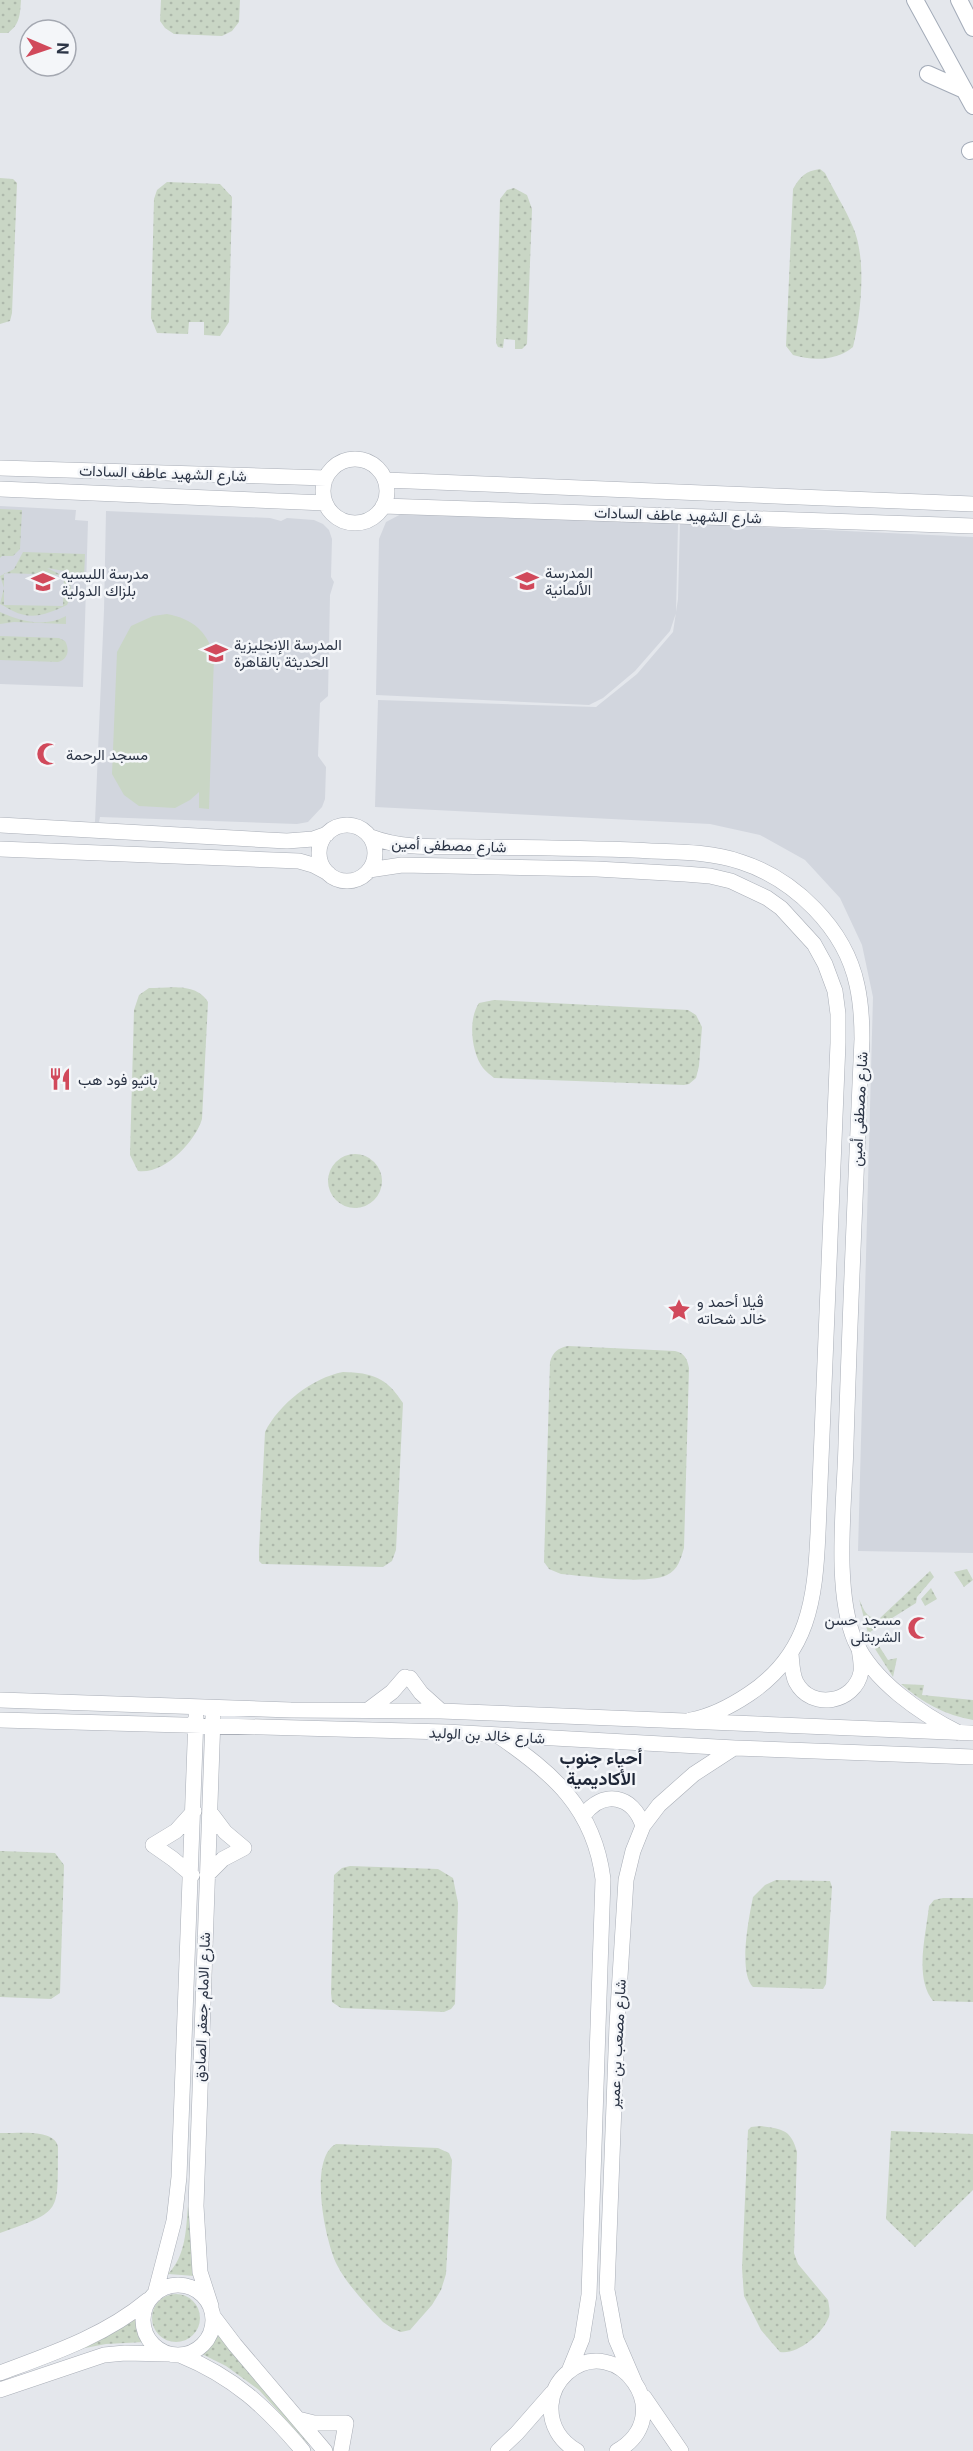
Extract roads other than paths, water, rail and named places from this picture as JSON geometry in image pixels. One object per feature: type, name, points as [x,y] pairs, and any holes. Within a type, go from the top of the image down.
[{"type":"main road","points":[[915,0],[973,106]]},
{"type":"main road","points":[[958,0],[973,28]]},
{"type":"main road","points":[[928,74],[964,90]]},
{"type":"street","points":[[357,459],[373,465],[385,480],[386,498],[383,506],[372,518],[354,523],[337,518],[325,504],[323,490],[326,478],[340,462],[357,459]]},
{"type":"street","name":"شارع الشهيد عاطف السادات","points":[[0,468],[326,478]]},
{"type":"street","points":[[98,492],[99,471]]},
{"type":"street","name":"شارع الشهيد عاطف السادات","points":[[385,480],[973,504]]},
{"type":"street","name":"شارع الشهيد عاطف السادات","points":[[0,489],[325,504]]},
{"type":"street","points":[[745,518],[748,506],[746,496]]},
{"type":"street","points":[[766,518],[762,507],[767,497]]},
{"type":"street","name":"شارع الشهيد عاطف السادات","points":[[383,506],[973,526]]},
{"type":"street","points":[[0,825],[287,841],[313,839],[342,825],[353,825],[363,829],[371,837],[375,848],[375,860],[363,876],[347,881],[299,861],[0,849]]},
{"type":"street","points":[[96,854],[98,831]]},
{"type":"street","points":[[327,834],[321,843],[319,854],[328,873]]},
{"type":"street","name":"شارع مصطفى أمين","points":[[371,837],[405,846],[605,848],[714,855],[740,861],[773,875],[796,891],[819,913],[840,943],[857,983],[862,1039],[852,1239],[843,1568],[847,1612],[858,1646],[879,1675],[905,1700],[933,1720],[966,1733]]},
{"type":"street","points":[[604,870],[605,848]]},
{"type":"street","name":"شارع مصطفى أمين","points":[[369,870],[402,865],[604,870],[710,876],[731,881],[767,898],[795,922],[814,944],[825,964],[835,991],[838,1043],[816,1568],[810,1610],[806,1625],[791,1654],[769,1680],[711,1716],[691,1720]]},
{"type":"street","points":[[791,1654],[797,1684],[810,1696],[827,1701],[838,1699],[849,1693],[856,1684],[861,1672],[858,1646]]},
{"type":"street","points":[[368,1710],[385,1699],[407,1678],[441,1711]]},
{"type":"street","points":[[0,1700],[0,1715]]},
{"type":"street","name":"شارع خالد بن الوليد","points":[[0,1700],[441,1711],[966,1733]]},
{"type":"street","name":"شارع الامام جعفر الصادق","points":[[196,1705],[194,1811],[199,1875],[196,2206],[200,2272],[212,2311],[235,2345],[325,2451]]},
{"type":"street","name":"شارع الامام جعفر الصادق","points":[[153,2296],[174,2221],[177,2199],[199,1875],[210,1812],[213,1706]]},
{"type":"street","name":"شارع خالد بن الوليد","points":[[0,1720],[213,1725],[973,1757]]},
{"type":"street","name":"شارع مصعب بن عمير","points":[[497,1736],[548,1772],[584,1816],[598,1850],[603,1879],[589,2295],[582,2339],[569,2371],[517,2433],[498,2451]]},
{"type":"street","name":"شارع مصعب بن عمير","points":[[681,2451],[661,2425],[638,2386],[616,2339],[609,2306],[607,2276],[624,1896],[629,1865],[643,1827],[659,1805],[681,1784],[735,1748]]},
{"type":"street","points":[[584,1816],[590,1807],[600,1801],[611,1798],[623,1800],[633,1806],[643,1827]]},
{"type":"street","points":[[194,1811],[176,1831],[153,1845],[199,1875],[244,1848],[225,1832],[210,1812]]},
{"type":"street","points":[[0,2373],[87,2338],[125,2318],[153,2296],[175,2285],[186,2285],[196,2289],[212,2311],[213,2328],[201,2347],[191,2353],[104,2355],[0,2390]]},
{"type":"street","points":[[153,2296],[145,2309],[143,2320],[145,2332],[151,2342],[160,2350],[204,2365],[242,2388],[303,2451]]},
{"type":"street","points":[[569,2371],[580,2365],[604,2362],[615,2366],[638,2386],[643,2401],[642,2422],[632,2440],[617,2451]]},
{"type":"street","points":[[554,2390],[551,2408],[554,2426],[560,2437],[577,2451]]},
{"type":"street","points":[[298,2419],[330,2425],[346,2423],[341,2451]]},
{"type":"street","points":[[285,2431],[285,2451]]},
{"type":"place","name":"المدرسة الألمانية","points":[[527,581]]},
{"type":"place","name":"مدرسة الليسيه بلزاك الدولية","points":[[43,582]]},
{"type":"place","name":"المدرسة الإنجليزية الحديثة بالقاهرة","points":[[216,653]]},
{"type":"place","name":"مسجد الرحمة","points":[[48,754]]},
{"type":"place","name":"باتيو فود هب","points":[[60,1079]]},
{"type":"place","name":"ڤيلا أحمد و خالد شحاته","points":[[679,1310]]},
{"type":"place","name":"مسجد حسن الشربتلى","points":[[919,1628]]},
{"type":"district","name":"أحياء جنوب الأكاديمية","points":[[601,1767]]}]
